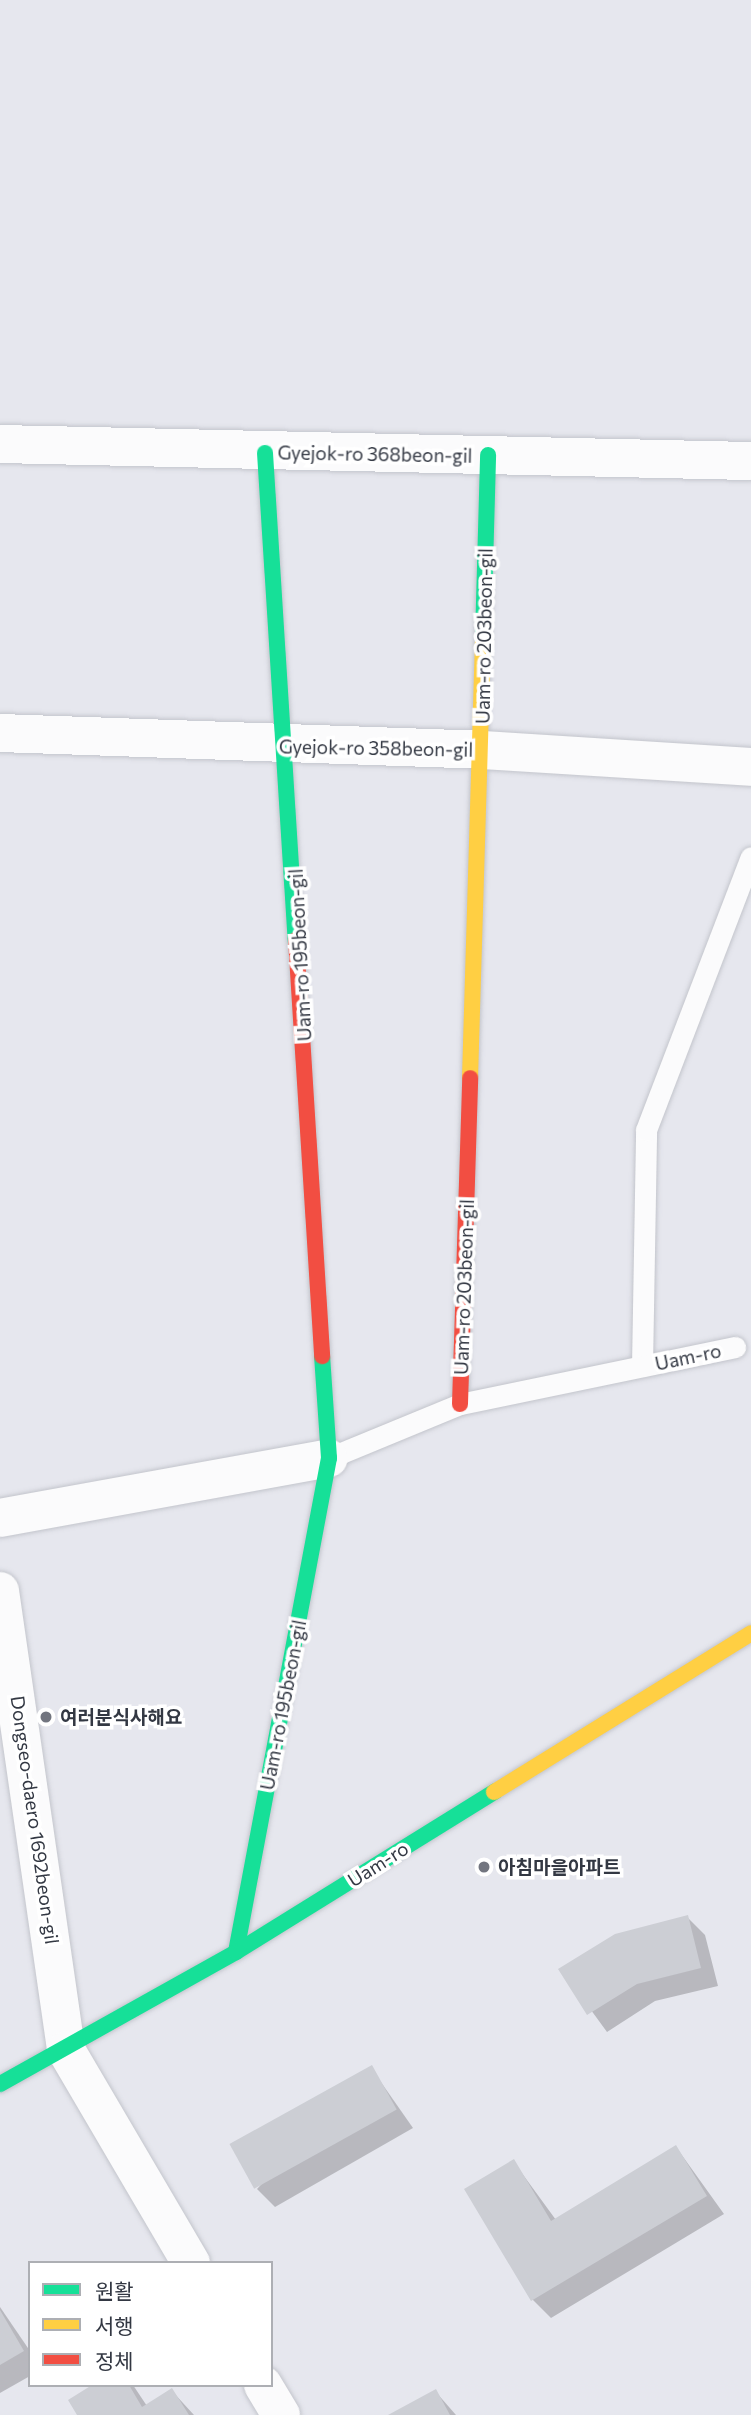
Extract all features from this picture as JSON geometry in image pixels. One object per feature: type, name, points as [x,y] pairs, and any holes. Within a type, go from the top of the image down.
[{"type":"street","name":"Gyejok-ro 368beon-gil","points":[[0,444],[265,453],[751,461]]},
{"type":"street","name":"Uam-ro 195beon-gil","points":[[236,1952],[329,1458],[288,747],[265,453]]},
{"type":"street","name":"Uam-ro 203beon-gil","points":[[460,1404],[482,750],[488,455]]},
{"type":"street","name":"Gyejok-ro 358beon-gil","points":[[0,733],[288,747],[482,750],[751,767]]},
{"type":"street","points":[[0,1518],[329,1458]]},
{"type":"street","name":"Dongseo-daero 1692beon-gil","points":[[0,1591],[11,1725],[66,2050]]},
{"type":"street","name":"Uam-ro","points":[[0,2084],[66,2050],[236,1952],[751,1633]]},
{"type":"street","points":[[66,2050],[190,2261]]},
{"type":"street","points":[[264,2387],[281,2415]]},
{"type":"lane","points":[[642,1366],[646,1130],[751,857]]},
{"type":"lane","name":"Uam-ro","points":[[642,1366],[735,1347]]},
{"type":"lane","name":"Uam-ro 203beon-gil","points":[[460,1404],[642,1366]]},
{"type":"lane","points":[[329,1458],[460,1404]]},
{"type":"building","points":[[688,1915],[701,1968],[637,1984],[587,2015],[558,1969],[615,1934]]},
{"type":"building","points":[[372,2065],[397,2110],[254,2189],[229,2144]]},
{"type":"building","points":[[676,2145],[707,2196],[531,2301],[464,2189],[514,2159],[551,2221]]},
{"type":"building","points":[[0,2310],[24,2351],[0,2365]]},
{"type":"building","points":[[89,2387],[130,2387],[142,2407],[172,2388],[189,2415],[77,2415],[68,2400]]},
{"type":"building","points":[[436,2389],[450,2415],[388,2415]]},
{"type":"traffic: fast","points":[[265,453],[296,940]]},
{"type":"traffic: fast","points":[[483,638],[488,455]]},
{"type":"traffic: fast","points":[[236,1952],[329,1458],[322,1356]]},
{"type":"traffic: fast","points":[[0,2084],[236,1952],[494,1792]]},
{"type":"traffic: slow","points":[[470,1078],[483,638]]},
{"type":"traffic: slow","points":[[494,1792],[751,1633]]},
{"type":"traffic: jam","points":[[296,940],[322,1356]]},
{"type":"traffic: jam","points":[[460,1404],[470,1078]]},
{"type":"place","name":"여러분식사해요","points":[[46,1717]]},
{"type":"place","name":"아침마을아파트","points":[[484,1867]]}]
